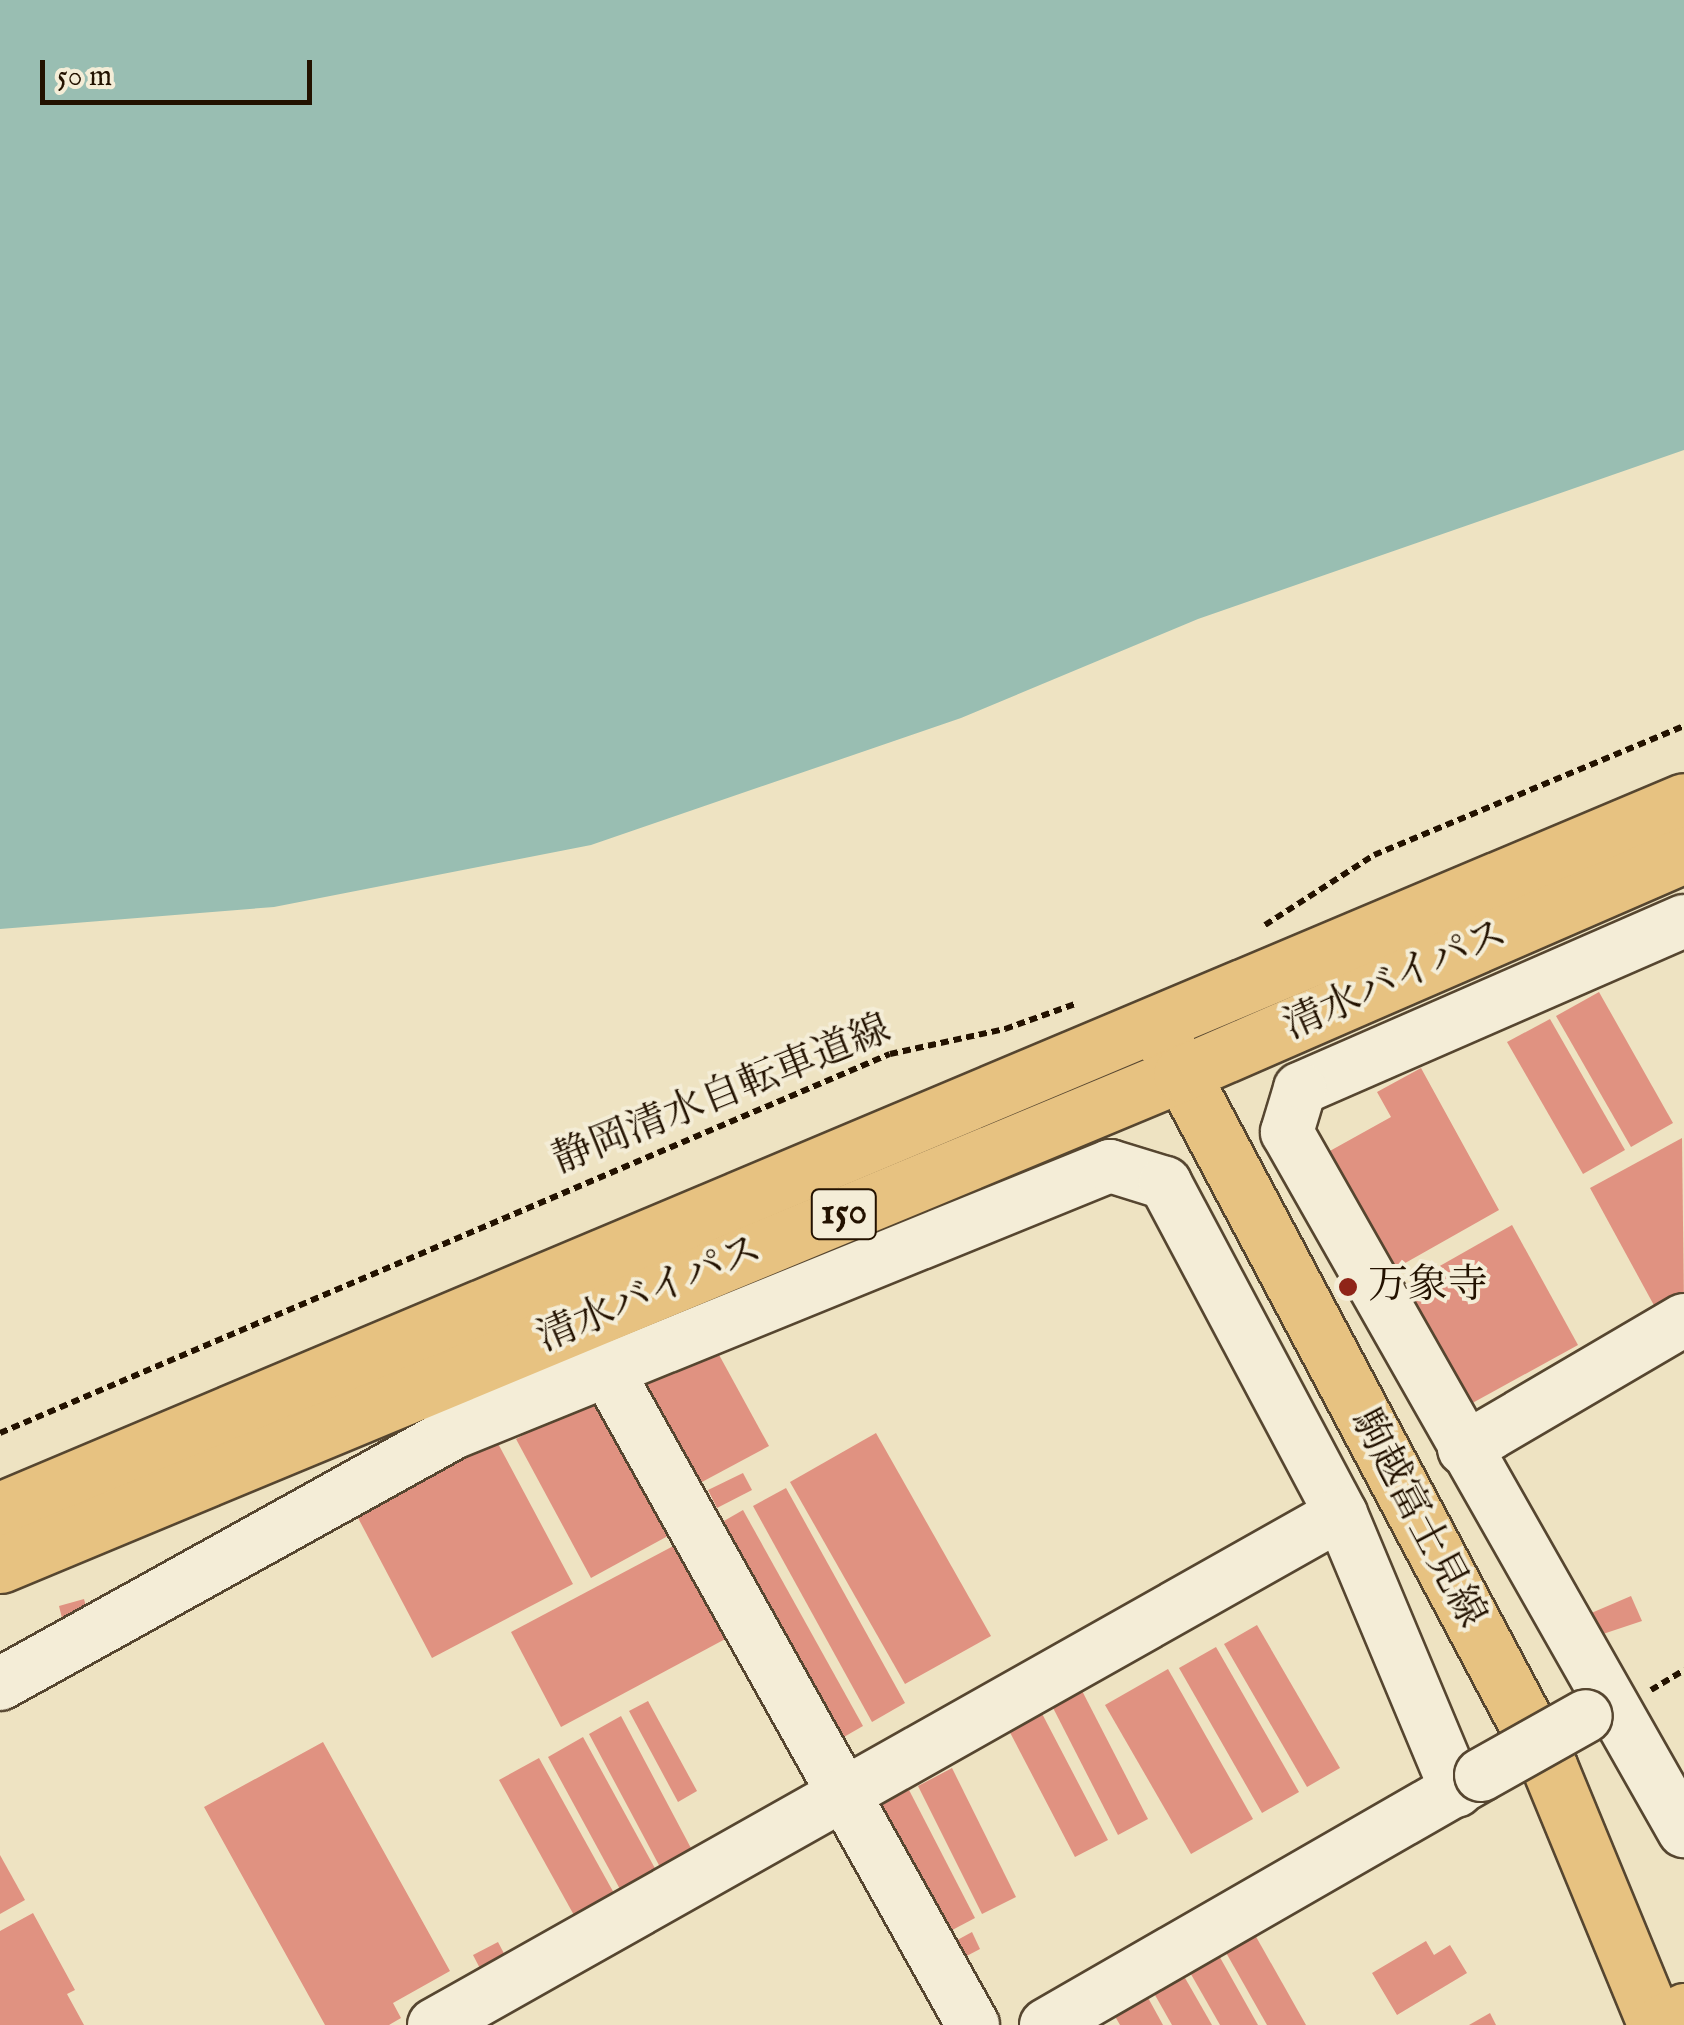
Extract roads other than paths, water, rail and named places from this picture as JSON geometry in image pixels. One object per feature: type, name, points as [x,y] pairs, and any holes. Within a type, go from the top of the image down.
[{"type":"main road","name":"清水バイパス","points":[[0,1510],[1684,801]]},
{"type":"main road","name":"清水バイパス","points":[[0,1565],[1181,1074],[1684,856]]},
{"type":"main road","name":"駒越富士見線","points":[[1155,1024],[1549,1766],[1656,2025]]},
{"type":"main road","points":[[1656,2025],[1684,2011]]},
{"type":"street","points":[[1684,921],[1300,1089],[1287,1132],[1464,1448],[1598,1709],[1684,1831]]},
{"type":"street","points":[[0,1684],[453,1433],[605,1367],[1110,1166],[1165,1183],[1341,1514],[1469,1783]]},
{"type":"street","points":[[1464,1448],[1684,1320]]},
{"type":"street","points":[[605,1367],[973,2025]]},
{"type":"street","points":[[434,2025],[1341,1514]]},
{"type":"street","points":[[1046,2025],[1598,1709]]},
{"type":"water","points":[[0,0],[1684,0],[1684,450],[1198,619],[961,718],[591,845],[274,907],[0,929]]},
{"type":"place","name":"万象寺","points":[[1348,1287]]}]
